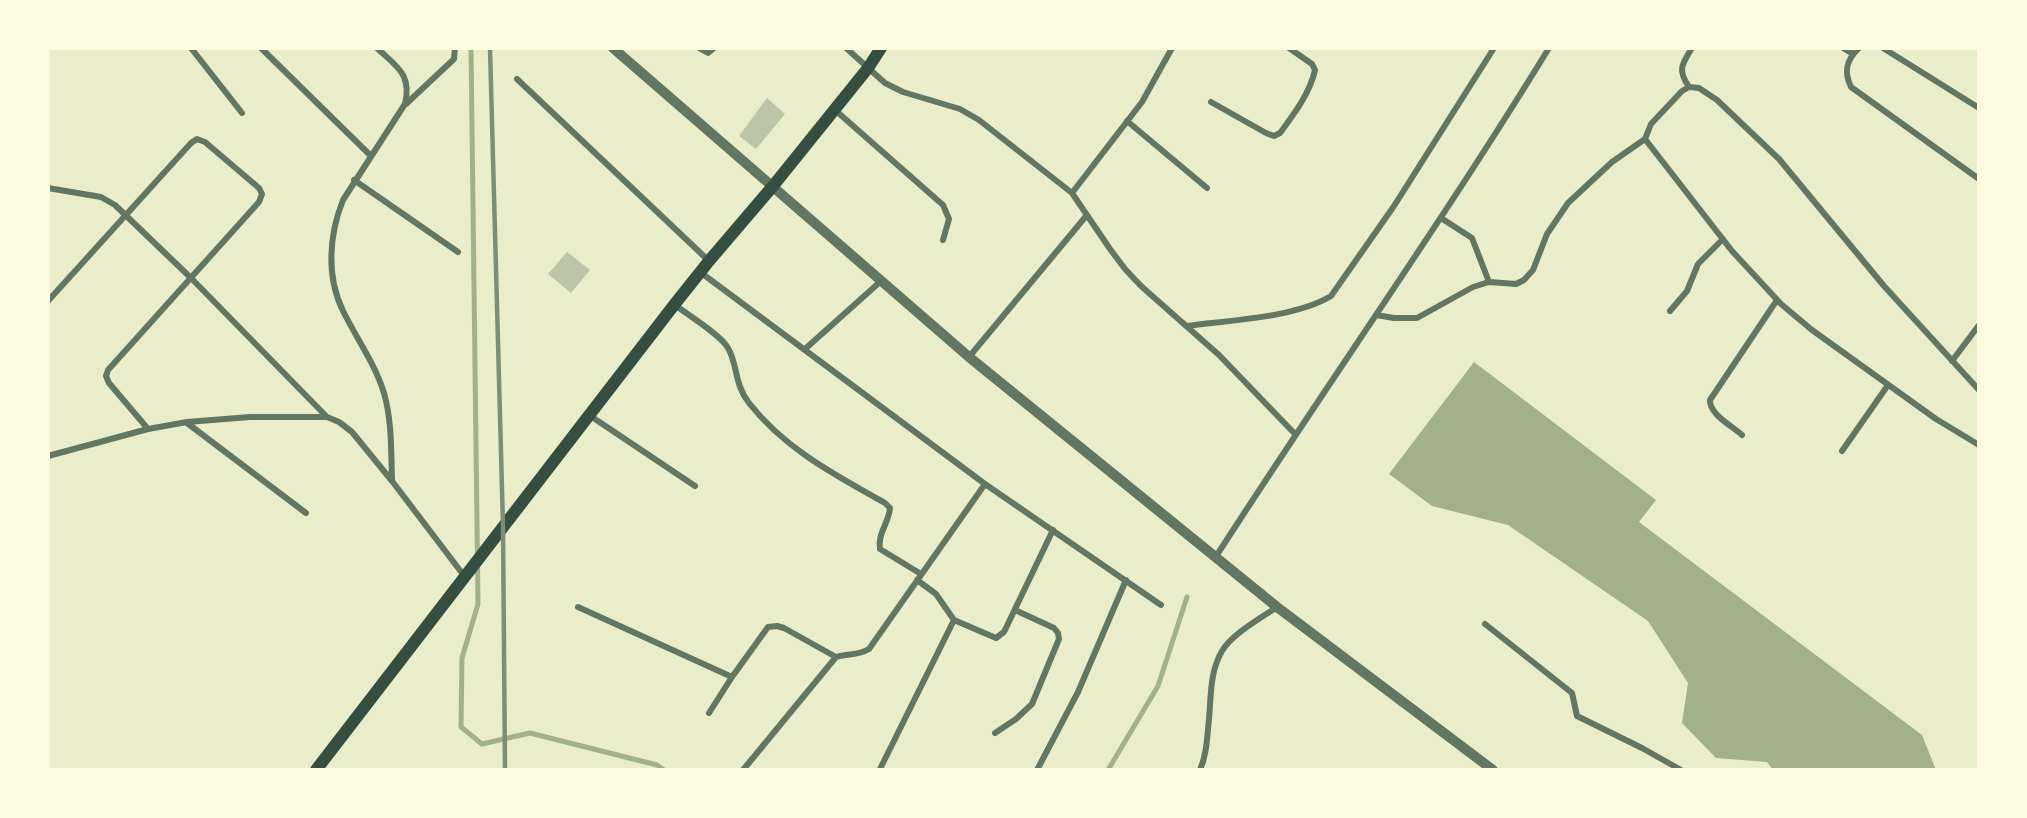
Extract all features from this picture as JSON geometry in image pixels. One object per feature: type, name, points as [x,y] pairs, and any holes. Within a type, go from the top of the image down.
[{"type":"main road","points":[[316,770],[674,305],[773,186],[868,68],[881,48]]},
{"type":"street","points":[[191,48],[242,113]]},
{"type":"street","points":[[261,48],[371,156]]},
{"type":"street","points":[[377,48],[406,79],[408,91],[405,104]]},
{"type":"street","points":[[392,481],[389,424],[384,395],[376,371],[342,309],[333,284],[332,238],[336,217],[354,180],[405,104],[454,59],[455,48]]},
{"type":"street","points":[[613,48],[969,357],[1277,607],[1493,770]]},
{"type":"street","points":[[699,48],[708,53],[714,48]]},
{"type":"street","points":[[846,48],[885,83],[903,92],[960,109],[979,120],[1072,193],[1125,269],[1219,355],[1295,434]]},
{"type":"street","points":[[1072,193],[1142,102],[1172,48]]},
{"type":"street","points":[[1212,102],[1266,133],[1274,136],[1280,133],[1305,96],[1315,70],[1312,64],[1289,48]]},
{"type":"street","points":[[1186,326],[1299,310],[1318,304],[1330,296],[1343,282],[1394,206],[1494,48]]},
{"type":"street","points":[[1215,558],[1295,434],[1442,218],[1549,48]]},
{"type":"street","points":[[1689,87],[1681,73],[1692,48]]},
{"type":"street","points":[[1843,48],[1853,54]]},
{"type":"street","points":[[1860,48],[1853,54],[1846,72],[1851,87],[1979,179]]},
{"type":"street","points":[[1883,48],[1979,108]]},
{"type":"street","points":[[517,79],[709,261]]},
{"type":"street","points":[[1376,315],[1417,318],[1452,297],[1488,282],[1516,284],[1524,280],[1533,270],[1547,234],[1568,203],[1612,162],[1645,139],[1651,124],[1682,91],[1689,87],[1699,88],[1717,100],[1779,159],[1884,286],[1979,390]]},
{"type":"street","points":[[834,110],[943,205],[949,219],[943,240]]},
{"type":"street","points":[[1127,121],[1207,188]]},
{"type":"street","points":[[48,301],[197,139],[205,142],[259,188],[262,194],[259,202],[108,370],[106,376],[148,429]]},
{"type":"street","points":[[1645,139],[1754,277],[1777,300],[1812,330],[1888,385],[1936,419],[1979,445]]},
{"type":"street","points":[[354,180],[459,252]]},
{"type":"street","points":[[48,188],[100,197],[115,205],[191,278],[327,417]]},
{"type":"street","points":[[969,357],[1087,215]]},
{"type":"street","points":[[1442,218],[1472,238],[1488,282]]},
{"type":"street","points":[[1670,311],[1687,291],[1698,264],[1723,239]]},
{"type":"street","points":[[700,272],[985,484],[1161,605]]},
{"type":"street","points":[[805,349],[880,281]]},
{"type":"street","points":[[1742,435],[1714,411],[1710,400],[1777,300]]},
{"type":"street","points":[[674,305],[722,341],[729,349],[739,387],[748,403],[768,424],[806,458],[890,508],[879,542],[880,549],[919,577],[936,594],[954,620],[996,638],[1005,632],[1053,530]]},
{"type":"street","points":[[1952,362],[1979,325]]},
{"type":"street","points":[[1842,452],[1888,385]]},
{"type":"street","points":[[589,415],[695,486]]},
{"type":"street","points":[[48,456],[148,429],[187,422],[250,417],[327,417],[339,422],[352,432],[469,572]]},
{"type":"street","points":[[187,422],[306,513]]},
{"type":"street","points":[[743,770],[836,657],[844,654],[860,654],[869,649],[985,484]]},
{"type":"street","points":[[1037,770],[1078,692],[1126,580]]},
{"type":"street","points":[[578,607],[732,677]]},
{"type":"street","points":[[1200,770],[1207,742],[1212,679],[1223,650],[1232,640],[1277,607]]},
{"type":"street","points":[[995,733],[1021,715],[1032,704],[1059,639],[1054,628],[1015,610]]},
{"type":"street","points":[[880,769],[954,620]]},
{"type":"street","points":[[1485,624],[1572,693],[1576,716],[1681,770]]},
{"type":"street","points":[[710,713],[761,634],[768,627],[777,626],[836,657]]},
{"type":"shaded area","points":[[1474,362],[1656,500],[1639,522],[1922,735],[1936,770],[1773,770],[1767,762],[1716,758],[1682,723],[1688,683],[1648,621],[1508,525],[1432,506],[1389,474]]},
{"type":"building","points":[[767,98],[785,114],[756,149],[739,136]]},
{"type":"building","points":[[567,252],[590,270],[571,293],[548,274]]},
{"type":"waterway","points":[[471,48],[478,604],[462,658],[461,727],[482,744],[530,733],[657,765],[664,770]]},
{"type":"waterway","points":[[1108,770],[1158,686],[1187,597]]},
{"type":"railway","points":[[490,48],[503,526],[505,770]]}]
